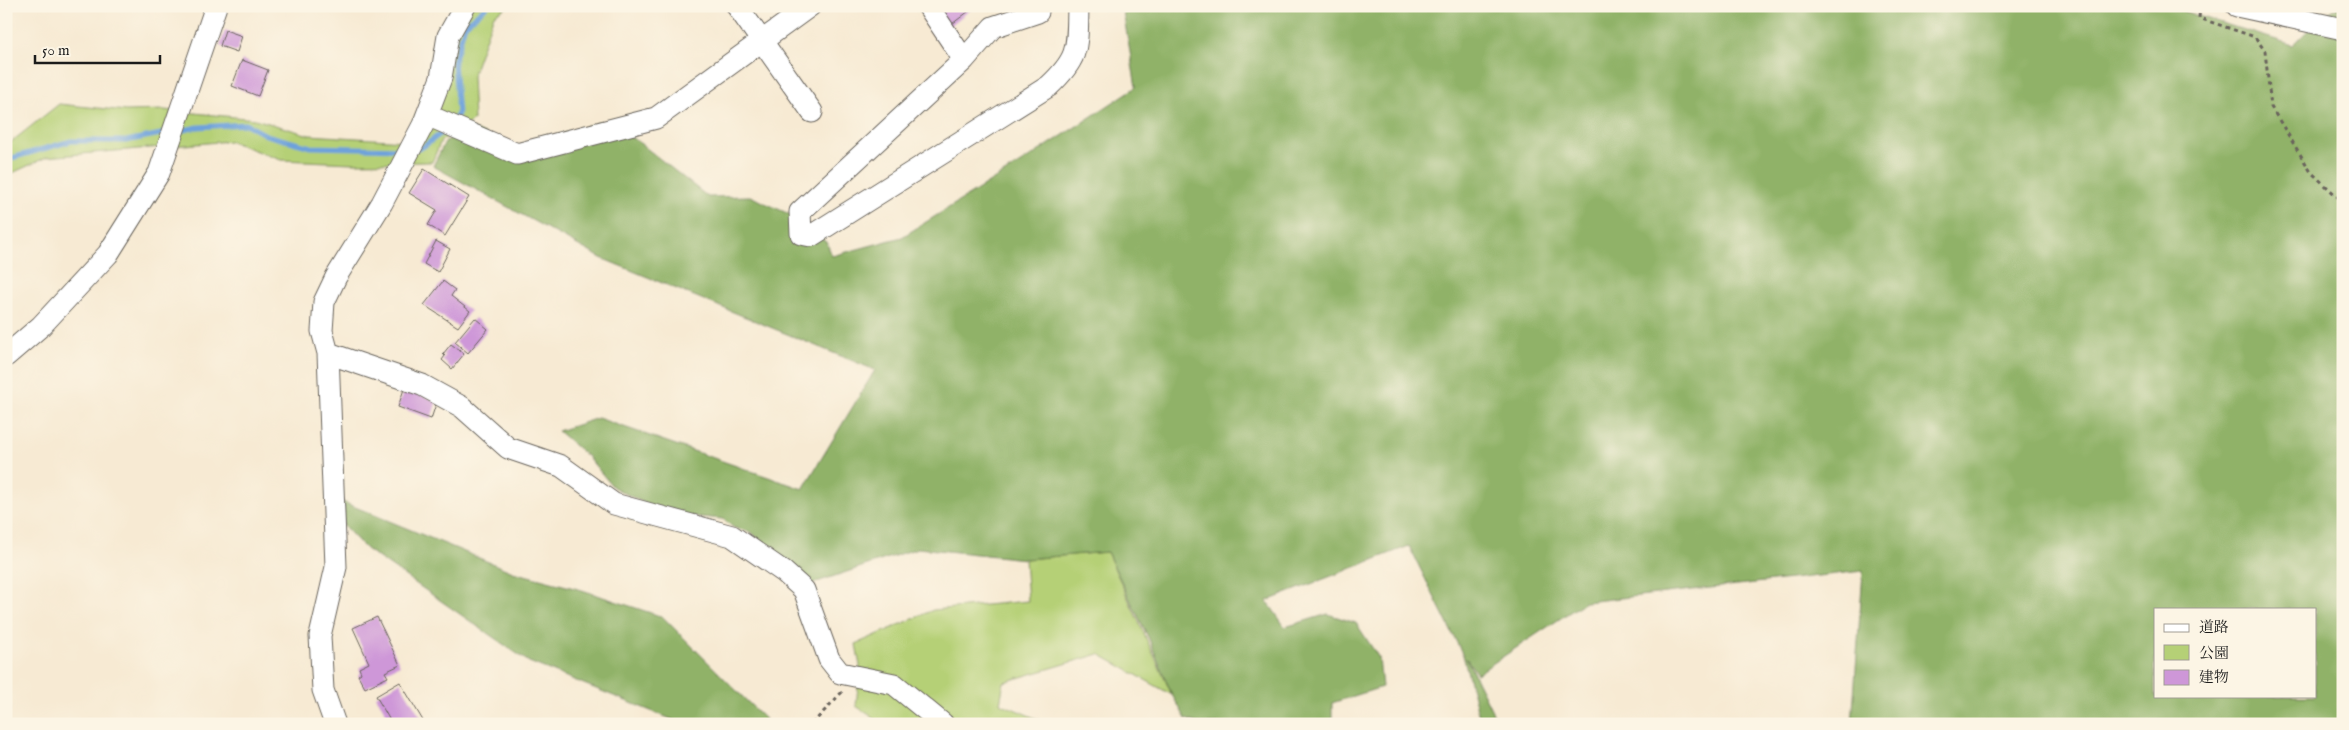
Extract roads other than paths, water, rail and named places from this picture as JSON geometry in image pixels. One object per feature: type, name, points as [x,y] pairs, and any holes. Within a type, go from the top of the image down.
[{"type":"street","points":[[6,356],[42,326],[108,254],[159,173],[216,6]]},
{"type":"street","points":[[335,724],[323,690],[320,636],[336,567],[328,353],[322,331],[324,302],[336,277],[382,203],[427,115],[441,78],[448,36],[465,6]]},
{"type":"street","points":[[737,6],[812,112]]},
{"type":"street","points":[[427,115],[517,154],[656,118],[810,6]]},
{"type":"street","points":[[928,6],[964,60]]},
{"type":"street","points":[[1038,6],[1038,12],[993,27],[964,60],[800,212],[801,234],[810,236],[1049,86],[1067,69],[1077,48],[1078,6]]},
{"type":"street","points":[[2237,6],[2343,29]]},
{"type":"street","points":[[328,353],[422,385],[462,408],[508,448],[562,466],[614,504],[732,536],[784,572],[804,590],[829,659],[840,673],[894,684],[943,724]]},
{"type":"waterway","points":[[454,120],[458,114],[454,62],[465,25],[487,6]]},
{"type":"waterway","points":[[179,131],[198,127],[246,124],[266,135],[311,147],[403,149]]},
{"type":"waterway","points":[[417,148],[423,147],[447,129]]},
{"type":"waterway","points":[[6,164],[12,158],[71,141],[126,141],[166,133]]}]
